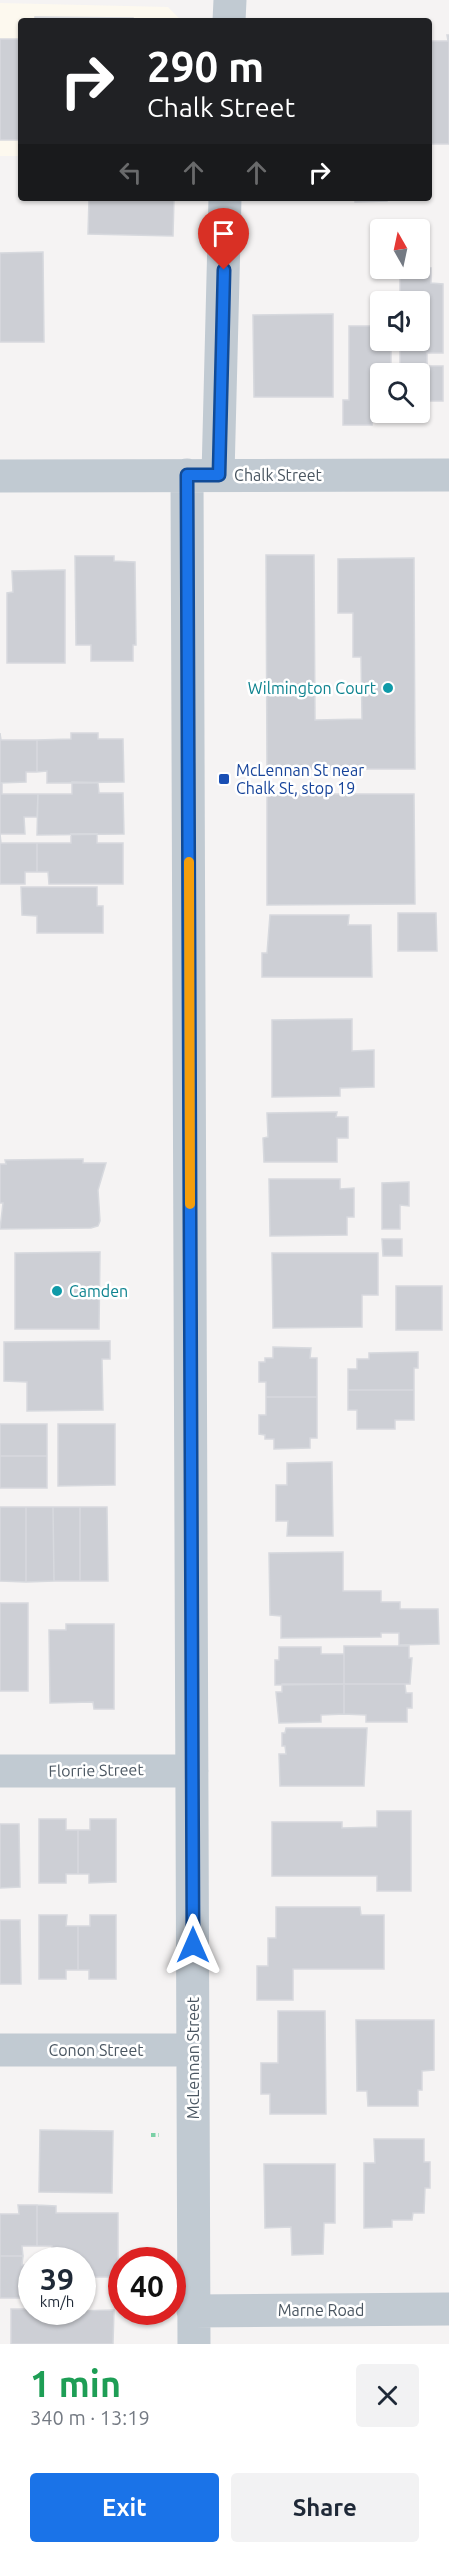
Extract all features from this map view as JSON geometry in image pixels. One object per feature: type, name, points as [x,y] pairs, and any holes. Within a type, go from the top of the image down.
[{"type":"street","points":[[230,0],[230,18]]},
{"type":"street","name":"McLennan Street","points":[[194,2344],[192,1771],[203,475],[225,201]]},
{"type":"street","name":"Chalk Street","points":[[0,476],[449,475]]},
{"type":"street","name":"Florrie Street","points":[[0,1771],[192,1771]]},
{"type":"street","name":"Conon Street","points":[[0,2050],[192,2050]]},
{"type":"street","name":"Marne Road","points":[[194,2311],[449,2309]]},
{"type":"path","points":[[151,2134],[161,2134]]},
{"type":"shaded area","points":[[0,3],[168,7],[179,18],[18,18],[18,156],[0,156]]},
{"type":"building","points":[[35,17],[133,18],[35,18]]},
{"type":"building","points":[[447,35],[449,35],[449,144],[432,144],[432,41],[448,41]]},
{"type":"building","points":[[0,39],[18,39],[18,140],[0,140]]},
{"type":"building","points":[[89,201],[174,201],[173,236],[88,234]]},
{"type":"building","points":[[43,252],[44,342],[0,342],[0,253]]},
{"type":"building","points":[[430,268],[431,283],[443,284],[443,353],[427,353],[427,363],[400,363],[400,351],[430,351],[430,291],[400,291],[400,279],[430,279]]},
{"type":"building","points":[[333,314],[333,397],[254,397],[253,315]]},
{"type":"building","points":[[349,326],[370,326],[370,351],[391,351],[391,363],[370,363],[370,423],[372,425],[343,425],[343,400],[349,400]]},
{"type":"building","points":[[430,366],[443,366],[443,401],[430,401]]},
{"type":"building","name":"Wilmington Court","points":[[266,555],[314,555],[315,720],[362,719],[361,657],[353,657],[353,613],[338,613],[338,559],[414,558],[415,769],[267,769]]},
{"type":"building","points":[[75,556],[114,556],[114,561],[135,562],[136,645],[133,645],[133,661],[91,661],[91,645],[76,645]]},
{"type":"building","points":[[65,570],[65,663],[7,663],[7,593],[13,592],[12,571]]},
{"type":"building","points":[[0,733],[1,740],[37,740],[37,772],[26,772],[26,782],[0,783]]},
{"type":"building","points":[[71,733],[98,733],[98,739],[123,739],[124,782],[47,783],[47,771],[37,772],[37,740],[71,739]]},
{"type":"building","points":[[72,782],[98,783],[99,793],[123,793],[124,834],[37,835],[38,794],[72,794]]},
{"type":"building","points":[[0,783],[2,783],[2,794],[38,794],[37,817],[24,817],[25,834],[0,834]]},
{"type":"building","points":[[267,794],[414,794],[415,904],[267,905]]},
{"type":"building","points":[[0,834],[1,843],[37,843],[37,872],[25,872],[25,884],[0,884]]},
{"type":"building","points":[[71,834],[97,834],[97,843],[123,843],[123,884],[49,884],[48,872],[37,872],[37,843],[71,843]]},
{"type":"building","points":[[21,887],[97,887],[97,906],[103,906],[103,933],[37,933],[37,916],[22,915]]},
{"type":"building","points":[[398,913],[436,913],[437,951],[398,951]]},
{"type":"building","points":[[270,915],[349,915],[348,925],[371,925],[372,977],[262,977],[262,953],[267,953]]},
{"type":"building","points":[[352,1019],[352,1051],[374,1050],[374,1087],[340,1088],[340,1096],[272,1097],[272,1020]]},
{"type":"building","points":[[337,1112],[336,1117],[348,1117],[348,1138],[337,1138],[337,1162],[264,1162],[263,1138],[268,1137],[267,1113]]},
{"type":"building","points":[[83,1159],[83,1163],[106,1163],[98,1190],[100,1221],[98,1226],[0,1229],[3,1203],[0,1203],[0,1164],[6,1164],[5,1160]]},
{"type":"building","points":[[269,1179],[340,1179],[340,1189],[354,1188],[354,1217],[347,1217],[347,1235],[270,1236]]},
{"type":"building","points":[[409,1182],[409,1206],[400,1205],[400,1229],[382,1229],[382,1183]]},
{"type":"building","points":[[382,1239],[402,1239],[402,1256],[383,1256]]},
{"type":"building","name":"Camden","points":[[100,1252],[99,1329],[15,1329],[15,1253]]},
{"type":"building","points":[[272,1253],[378,1253],[378,1295],[362,1295],[362,1327],[273,1328]]},
{"type":"building","points":[[396,1286],[442,1286],[442,1330],[396,1330]]},
{"type":"building","points":[[110,1341],[110,1359],[102,1359],[103,1410],[27,1411],[27,1382],[4,1381],[4,1342]]},
{"type":"building","points":[[273,1347],[311,1348],[310,1358],[317,1358],[317,1397],[266,1397],[266,1382],[259,1382],[259,1362],[265,1362],[265,1358],[273,1358]]},
{"type":"building","points":[[418,1352],[418,1368],[414,1368],[414,1390],[348,1390],[348,1369],[357,1369],[357,1359],[369,1359],[369,1353]]},
{"type":"building","points":[[348,1390],[414,1390],[414,1420],[395,1420],[395,1429],[357,1429],[357,1410],[348,1410]]},
{"type":"building","points":[[266,1397],[317,1397],[317,1438],[310,1438],[310,1448],[274,1449],[274,1439],[265,1439],[265,1435],[259,1434],[259,1415],[266,1415]]},
{"type":"building","points":[[0,1424],[47,1424],[47,1456],[0,1456]]},
{"type":"building","points":[[58,1424],[115,1424],[115,1485],[58,1486]]},
{"type":"building","points":[[0,1456],[47,1456],[47,1488],[0,1488]]},
{"type":"building","points":[[332,1462],[333,1536],[287,1536],[288,1521],[276,1521],[276,1485],[287,1485],[287,1463]]},
{"type":"building","points":[[0,1507],[26,1507],[26,1582],[0,1581]]},
{"type":"building","points":[[26,1507],[53,1507],[54,1581],[26,1582]]},
{"type":"building","points":[[53,1507],[80,1507],[80,1581],[54,1581]]},
{"type":"building","points":[[80,1507],[107,1507],[108,1581],[80,1581]]},
{"type":"building","points":[[343,1552],[343,1591],[381,1591],[381,1602],[400,1602],[400,1609],[438,1609],[439,1644],[399,1645],[399,1633],[381,1633],[381,1637],[281,1638],[281,1616],[270,1615],[269,1553]]},
{"type":"building","points":[[0,1603],[28,1603],[28,1691],[0,1691]]},
{"type":"building","points":[[66,1624],[114,1624],[114,1709],[94,1709],[93,1702],[50,1703],[49,1630],[66,1630]]},
{"type":"building","points":[[344,1646],[409,1646],[409,1658],[412,1658],[410,1684],[344,1684]]},
{"type":"building","points":[[279,1647],[321,1647],[321,1654],[344,1654],[344,1684],[275,1685],[275,1660],[279,1660]]},
{"type":"building","points":[[282,1684],[344,1684],[344,1714],[321,1715],[321,1722],[279,1723],[276,1692],[282,1692]]},
{"type":"building","points":[[344,1684],[405,1684],[406,1693],[412,1693],[412,1708],[407,1708],[407,1722],[366,1722],[366,1715],[344,1714]]},
{"type":"building","points":[[286,1728],[367,1728],[364,1786],[280,1786],[279,1754],[286,1754],[285,1746],[282,1746],[282,1733],[285,1733]]},
{"type":"building","points":[[377,1811],[411,1811],[411,1891],[377,1891],[377,1876],[272,1876],[272,1822],[342,1822],[342,1828],[377,1827]]},
{"type":"building","points":[[39,1819],[66,1819],[66,1830],[78,1830],[78,1874],[66,1874],[66,1883],[39,1883]]},
{"type":"building","points":[[90,1819],[116,1819],[116,1882],[89,1883],[89,1874],[78,1874],[78,1830],[90,1830]]},
{"type":"building","points":[[0,1824],[19,1824],[20,1887],[0,1888]]},
{"type":"building","points":[[276,1907],[360,1907],[361,1915],[384,1915],[384,1969],[293,1969],[293,2000],[257,2000],[257,1966],[268,1966],[268,1938],[276,1938]]},
{"type":"building","points":[[39,1915],[67,1915],[66,1926],[78,1926],[78,1970],[66,1970],[66,1979],[39,1979]]},
{"type":"building","points":[[90,1915],[116,1915],[116,1979],[89,1979],[89,1970],[78,1970],[78,1926],[90,1926]]},
{"type":"building","points":[[0,1920],[20,1920],[21,1984],[0,1984]]},
{"type":"building","points":[[278,2011],[325,2011],[326,2114],[270,2114],[270,2094],[261,2094],[261,2063],[278,2063]]},
{"type":"building","points":[[356,2020],[434,2020],[434,2070],[422,2071],[422,2090],[418,2090],[418,2106],[368,2106],[367,2091],[357,2091]]},
{"type":"building","points":[[40,2130],[113,2131],[112,2193],[39,2192]]},
{"type":"building","points":[[374,2139],[424,2139],[424,2162],[430,2162],[430,2188],[425,2188],[424,2213],[413,2213],[412,2220],[392,2220],[392,2227],[364,2228],[364,2163],[375,2163]]},
{"type":"building","points":[[264,2164],[335,2164],[335,2223],[324,2223],[323,2254],[292,2255],[291,2227],[265,2228]]},
{"type":"building","points":[[18,2205],[37,2205],[37,2246],[18,2247],[18,2256],[0,2256],[0,2214],[19,2214]]},
{"type":"building","points":[[37,2205],[56,2206],[56,2213],[118,2213],[118,2247],[108,2247],[108,2277],[96,2277],[96,2247],[37,2246]]},
{"type":"building","points":[[0,2256],[18,2256],[18,2298],[0,2298]]},
{"type":"building","points":[[11,2309],[18,2309],[18,2325],[96,2325],[96,2310],[108,2310],[108,2325],[114,2325],[113,2344],[11,2344]]},
{"type":"slow traffic","points":[[189,862],[190,1204]]},
{"type":"place","name":"Wilmington Court","points":[[388,688]]},
{"type":"place","name":"McLennan St near Chalk St, stop 19","points":[[224,779]]},
{"type":"place","name":"Camden","points":[[57,1291]]},
{"type":"route","points":[[193,1945],[187,475],[219,475],[224,270]]}]
